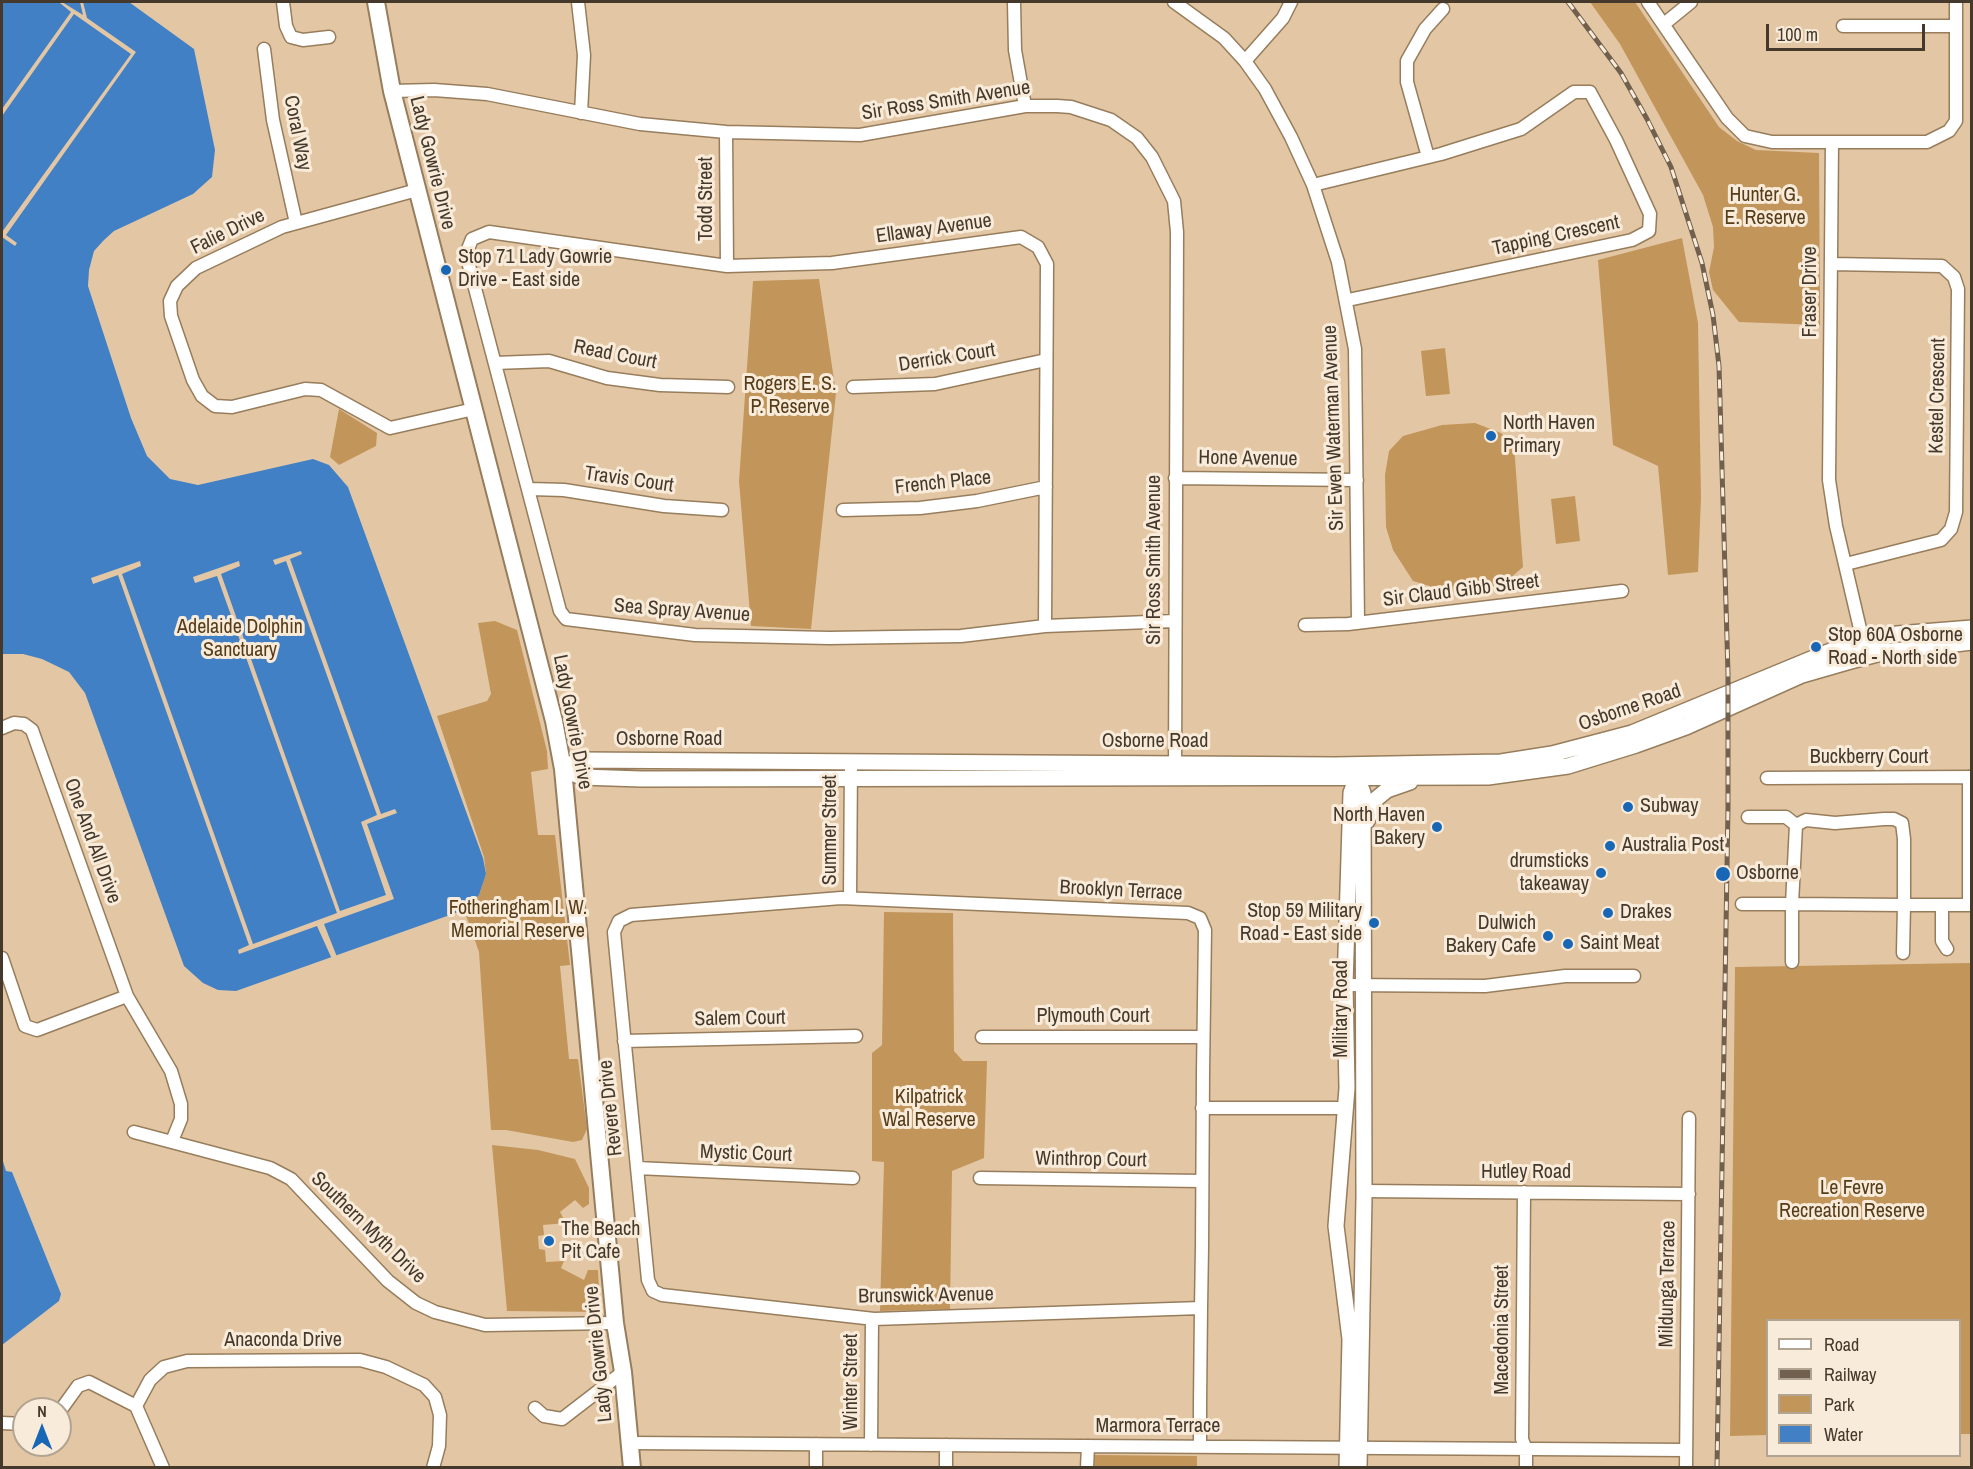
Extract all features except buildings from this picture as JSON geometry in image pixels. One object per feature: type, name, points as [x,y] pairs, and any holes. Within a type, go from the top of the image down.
[{"type":"main road","name":"Lady Gowrie Drive","points":[[376,2],[392,91],[554,721],[563,769],[615,1323],[623,1372],[632,1467]]},
{"type":"street","points":[[283,2],[286,26],[291,37],[303,40],[329,36]]},
{"type":"street","points":[[578,2],[584,55],[581,113]]},
{"type":"street","points":[[1014,2],[1015,50],[1025,106]]},
{"type":"street","name":"Sir Ewen Waterman Avenue","points":[[1174,2],[1224,38],[1245,61],[1265,89],[1292,136],[1313,185],[1348,300],[1355,349],[1358,623]]},
{"type":"street","points":[[1245,61],[1283,18],[1291,2]]},
{"type":"street","points":[[1648,2],[1727,118],[1745,136],[1772,142],[1927,142],[1949,131],[1956,121],[1956,2]]},
{"type":"street","points":[[1664,24],[1691,2]]},
{"type":"street","points":[[1428,157],[1407,82],[1407,61],[1425,29],[1443,9]]},
{"type":"street","points":[[1843,26],[1956,26]]},
{"type":"street","name":"Coral Way","points":[[264,49],[275,131],[296,223]]},
{"type":"street","name":"Sir Ross Smith Avenue","points":[[392,91],[434,90],[487,94],[640,124],[726,132],[860,135],[1025,106],[1071,107],[1111,120],[1137,138],[1152,157],[1173,201],[1177,232],[1174,780]]},
{"type":"street","name":"Tapping Crescent","points":[[1313,185],[1428,157],[1521,129],[1574,92],[1590,92],[1616,140],[1650,214],[1649,231],[1632,240],[1348,300]]},
{"type":"street","name":"Todd Street","points":[[726,132],[727,266]]},
{"type":"street","name":"Fraser Drive","points":[[1832,142],[1829,480],[1867,657]]},
{"type":"street","name":"Falie Drive","points":[[417,190],[282,227],[196,268],[177,286],[170,301],[171,316],[193,380],[202,396],[215,406],[232,407],[305,389],[321,390],[390,428],[474,409]]},
{"type":"street","name":"Ellaway Avenue","points":[[466,254],[472,239],[489,232],[727,266],[832,263],[1021,237],[1038,247],[1047,264],[1045,626]]},
{"type":"street","name":"Sea Spray Avenue","points":[[466,254],[530,489],[560,611],[566,619],[694,635],[829,638],[961,636],[1045,626],[1174,621]]},
{"type":"street","name":"Kestel Crescent","points":[[1830,264],[1942,266],[1954,277],[1958,289],[1956,512],[1951,529],[1941,540],[1846,564]]},
{"type":"street","name":"Derrick Court","points":[[853,387],[935,384],[1046,360]]},
{"type":"street","name":"Read Court","points":[[495,363],[549,361],[607,378],[660,385],[728,387]]},
{"type":"street","name":"Hone Avenue","points":[[1175,478],[1357,480]]},
{"type":"street","name":"French Place","points":[[843,510],[920,508],[977,501],[1046,487]]},
{"type":"street","name":"Travis Court","points":[[530,489],[564,490],[664,506],[722,510]]},
{"type":"street","name":"Sir Claud Gibb Street","points":[[1305,625],[1358,623],[1622,591]]},
{"type":"street","name":"Osborne Road","points":[[563,769],[581,777],[1174,780],[1332,771],[1379,765],[1501,762],[1583,747],[1681,715],[1795,664],[1863,641],[1931,630],[1971,628]]},
{"type":"street","name":"Osborne Road","points":[[1357,777],[1488,777],[1568,766],[1686,727],[1802,675],[1867,657],[1930,646],[1971,642]]},
{"type":"street","name":"One And All Drive","points":[[2,728],[14,723],[24,724],[32,730],[127,996],[171,1071],[177,1088],[181,1119],[172,1141]]},
{"type":"street","points":[[1552,754],[1568,766],[1583,747]]},
{"type":"street","name":"Osborne Road","points":[[563,769],[578,760],[1175,762],[1332,771]]},
{"type":"street","name":"Summer Street","points":[[850,898],[851,762]]},
{"type":"street","points":[[1332,771],[1357,777],[1379,765]]},
{"type":"street","points":[[1332,771],[1357,833]]},
{"type":"street","name":"Military Road","points":[[1347,1467],[1353,1448],[1364,1191],[1363,986],[1357,833],[1351,793],[1357,777]]},
{"type":"street","points":[[1357,833],[1376,799],[1387,790],[1422,777]]},
{"type":"street","points":[[1742,904],[1970,905],[1970,777]]},
{"type":"street","name":"Buckberry Court","points":[[1767,778],[1970,777]]},
{"type":"street","points":[[1748,817],[1786,817],[1796,825]]},
{"type":"street","points":[[1796,825],[1806,820],[1835,823],[1899,820],[1904,828],[1903,953]]},
{"type":"street","points":[[1792,962],[1796,825]]},
{"type":"street","name":"Military Road","points":[[1357,833],[1345,985],[1346,1108],[1336,1226],[1350,1339],[1353,1448],[1359,1467]]},
{"type":"street","name":"Brooklyn Terrace","points":[[619,921],[631,915],[850,898],[1195,914],[1204,923],[1205,930],[1200,1447]]},
{"type":"street","points":[[1942,905],[1942,941],[1947,949]]},
{"type":"street","name":"Revere Drive","points":[[619,921],[614,932],[624,1041],[648,1280],[653,1291]]},
{"type":"street","points":[[2,958],[25,1026],[37,1030],[127,996]]},
{"type":"street","points":[[1345,985],[1485,986],[1565,976],[1634,975]]},
{"type":"street","name":"Salem Court","points":[[624,1041],[856,1036]]},
{"type":"street","name":"Plymouth Court","points":[[982,1037],[1203,1037]]},
{"type":"street","points":[[1202,1107],[1346,1108]]},
{"type":"street","name":"Mildunga Terrace","points":[[1686,1467],[1689,1118]]},
{"type":"street","name":"Southern Myth Drive","points":[[134,1132],[270,1168],[291,1179],[388,1281],[416,1303],[435,1312],[485,1324],[615,1323]]},
{"type":"street","name":"Mystic Court","points":[[637,1168],[853,1178]]},
{"type":"street","name":"Winthrop Court","points":[[980,1178],[1202,1181]]},
{"type":"street","name":"Hutley Road","points":[[1364,1191],[1689,1194]]},
{"type":"street","name":"Macedonia Street","points":[[1524,1192],[1522,1439],[1526,1450],[1526,1467]]},
{"type":"street","name":"Brunswick Avenue","points":[[653,1291],[662,1295],[872,1319],[1201,1308]]},
{"type":"street","name":"Winter Street","points":[[871,1445],[872,1319]]},
{"type":"street","name":"Anaconda Drive","points":[[136,1406],[156,1372],[179,1361],[369,1361],[424,1385],[435,1397],[439,1407],[439,1436],[433,1467]]},
{"type":"street","points":[[535,1408],[544,1416],[562,1419],[623,1372]]},
{"type":"street","points":[[70,1397],[78,1386],[89,1382],[136,1406],[163,1467]]},
{"type":"street","name":"Marmora Terrace","points":[[630,1443],[1686,1450]]},
{"type":"street","points":[[816,1444],[816,1467]]},
{"type":"street","points":[[946,1445],[946,1467]]},
{"type":"street","points":[[1087,1467],[1088,1446]]},
{"type":"green space","name":"Hunter G. E. Reserve","points":[[1590,2],[1635,2],[1719,127],[1737,141],[1756,150],[1819,153],[1820,325],[1739,322],[1713,290],[1709,272],[1714,247],[1713,227],[1703,195],[1620,44]]},
{"type":"green space","points":[[1682,238],[1698,323],[1701,498],[1698,572],[1668,575],[1658,466],[1613,445],[1598,260]]},
{"type":"green space","name":"Rogers E. S. P. Reserve","points":[[819,279],[836,393],[811,629],[751,626],[739,481],[753,281]]},
{"type":"green space","points":[[1445,348],[1450,394],[1426,396],[1421,351]]},
{"type":"green space","points":[[339,409],[377,433],[376,446],[339,465],[330,457]]},
{"type":"green space","points":[[1475,423],[1501,433],[1514,445],[1523,567],[1500,587],[1449,592],[1413,581],[1393,550],[1386,527],[1385,475],[1389,451],[1403,436],[1442,425]]},
{"type":"green space","points":[[1575,496],[1580,541],[1556,544],[1551,499]]},
{"type":"green space","name":"Fotheringham I. W. Memorial Reserve","points":[[495,621],[517,630],[547,751],[548,769],[531,772],[538,835],[555,835],[570,965],[560,966],[569,1059],[578,1059],[587,1129],[582,1140],[573,1142],[506,1130],[491,1130],[479,952],[464,910],[479,895],[486,874],[484,857],[437,716],[487,701],[491,694],[478,623]]},
{"type":"green space","name":"Kilpatrick Wal Reserve","points":[[884,912],[953,913],[954,1051],[963,1061],[987,1061],[984,1158],[952,1171],[950,1309],[880,1311],[884,1162],[872,1161],[872,1053],[882,1045]]},
{"type":"green space","name":"Le Fevre Recreation Reserve","points":[[1971,963],[1971,1434],[1961,1434],[1961,1319],[1766,1319],[1766,1435],[1730,1436],[1735,967]]},
{"type":"green space","points":[[492,1145],[538,1150],[575,1159],[589,1188],[589,1204],[583,1208],[575,1200],[560,1212],[566,1223],[543,1225],[544,1235],[538,1236],[539,1249],[545,1250],[546,1262],[564,1261],[561,1268],[584,1280],[588,1270],[598,1270],[600,1312],[507,1311]]},
{"type":"green space","points":[[1095,1455],[1197,1456],[1197,1467],[1094,1467]]},
{"type":"water","name":"Adelaide Dolphin Sanctuary","points":[[2,2],[129,2],[194,49],[215,150],[212,177],[193,194],[114,231],[94,251],[88,286],[131,418],[147,456],[170,479],[198,485],[313,459],[329,465],[348,487],[483,858],[486,874],[479,895],[464,910],[236,991],[218,990],[203,983],[184,966],[85,693],[69,672],[42,659],[23,654],[2,654]]},
{"type":"water","points":[[2,1158],[6,1171],[12,1172],[61,1294],[59,1301],[2,1345]]},
{"type":"pier","points":[[62,2],[83,15],[80,2],[83,2],[87,18],[136,52],[6,235],[17,243],[15,246],[2,237],[2,232],[131,54],[74,14],[2,116],[2,109],[71,12],[60,3]]},
{"type":"pier","points":[[301,551],[302,554],[290,559],[381,814],[395,809],[397,813],[367,824],[394,899],[324,924],[337,957],[332,959],[317,926],[239,954],[238,950],[249,945],[118,575],[93,584],[91,578],[140,561],[141,566],[122,574],[253,944],[337,913],[217,576],[195,583],[193,577],[239,561],[240,566],[221,574],[340,911],[386,895],[361,822],[377,815],[286,561],[275,565],[273,560]]},
{"type":"railway","points":[[1568,2],[1621,73],[1671,167],[1702,263],[1713,315],[1719,366],[1728,674],[1728,807],[1717,1468]]},
{"type":"place","name":"Stop 71 Lady Gowrie Drive - East side","points":[[446,270]]},
{"type":"place","name":"North Haven Primary","points":[[1491,436]]},
{"type":"place","name":"Stop 60A Osborne Road - North side","points":[[1816,647]]},
{"type":"place","name":"Subway","points":[[1628,807]]},
{"type":"place","name":"North Haven Bakery","points":[[1437,827]]},
{"type":"place","name":"Australia Post","points":[[1610,846]]},
{"type":"place","name":"drumsticks takeaway","points":[[1601,873]]},
{"type":"place","name":"Osborne","points":[[1723,874]]},
{"type":"place","name":"Drakes","points":[[1608,913]]},
{"type":"place","name":"Stop 59 Military Road - East side","points":[[1374,923]]},
{"type":"place","name":"Dulwich Bakery Cafe","points":[[1548,936]]},
{"type":"place","name":"Saint Meat","points":[[1568,944]]},
{"type":"place","name":"The Beach Pit Cafe","points":[[549,1241]]}]
